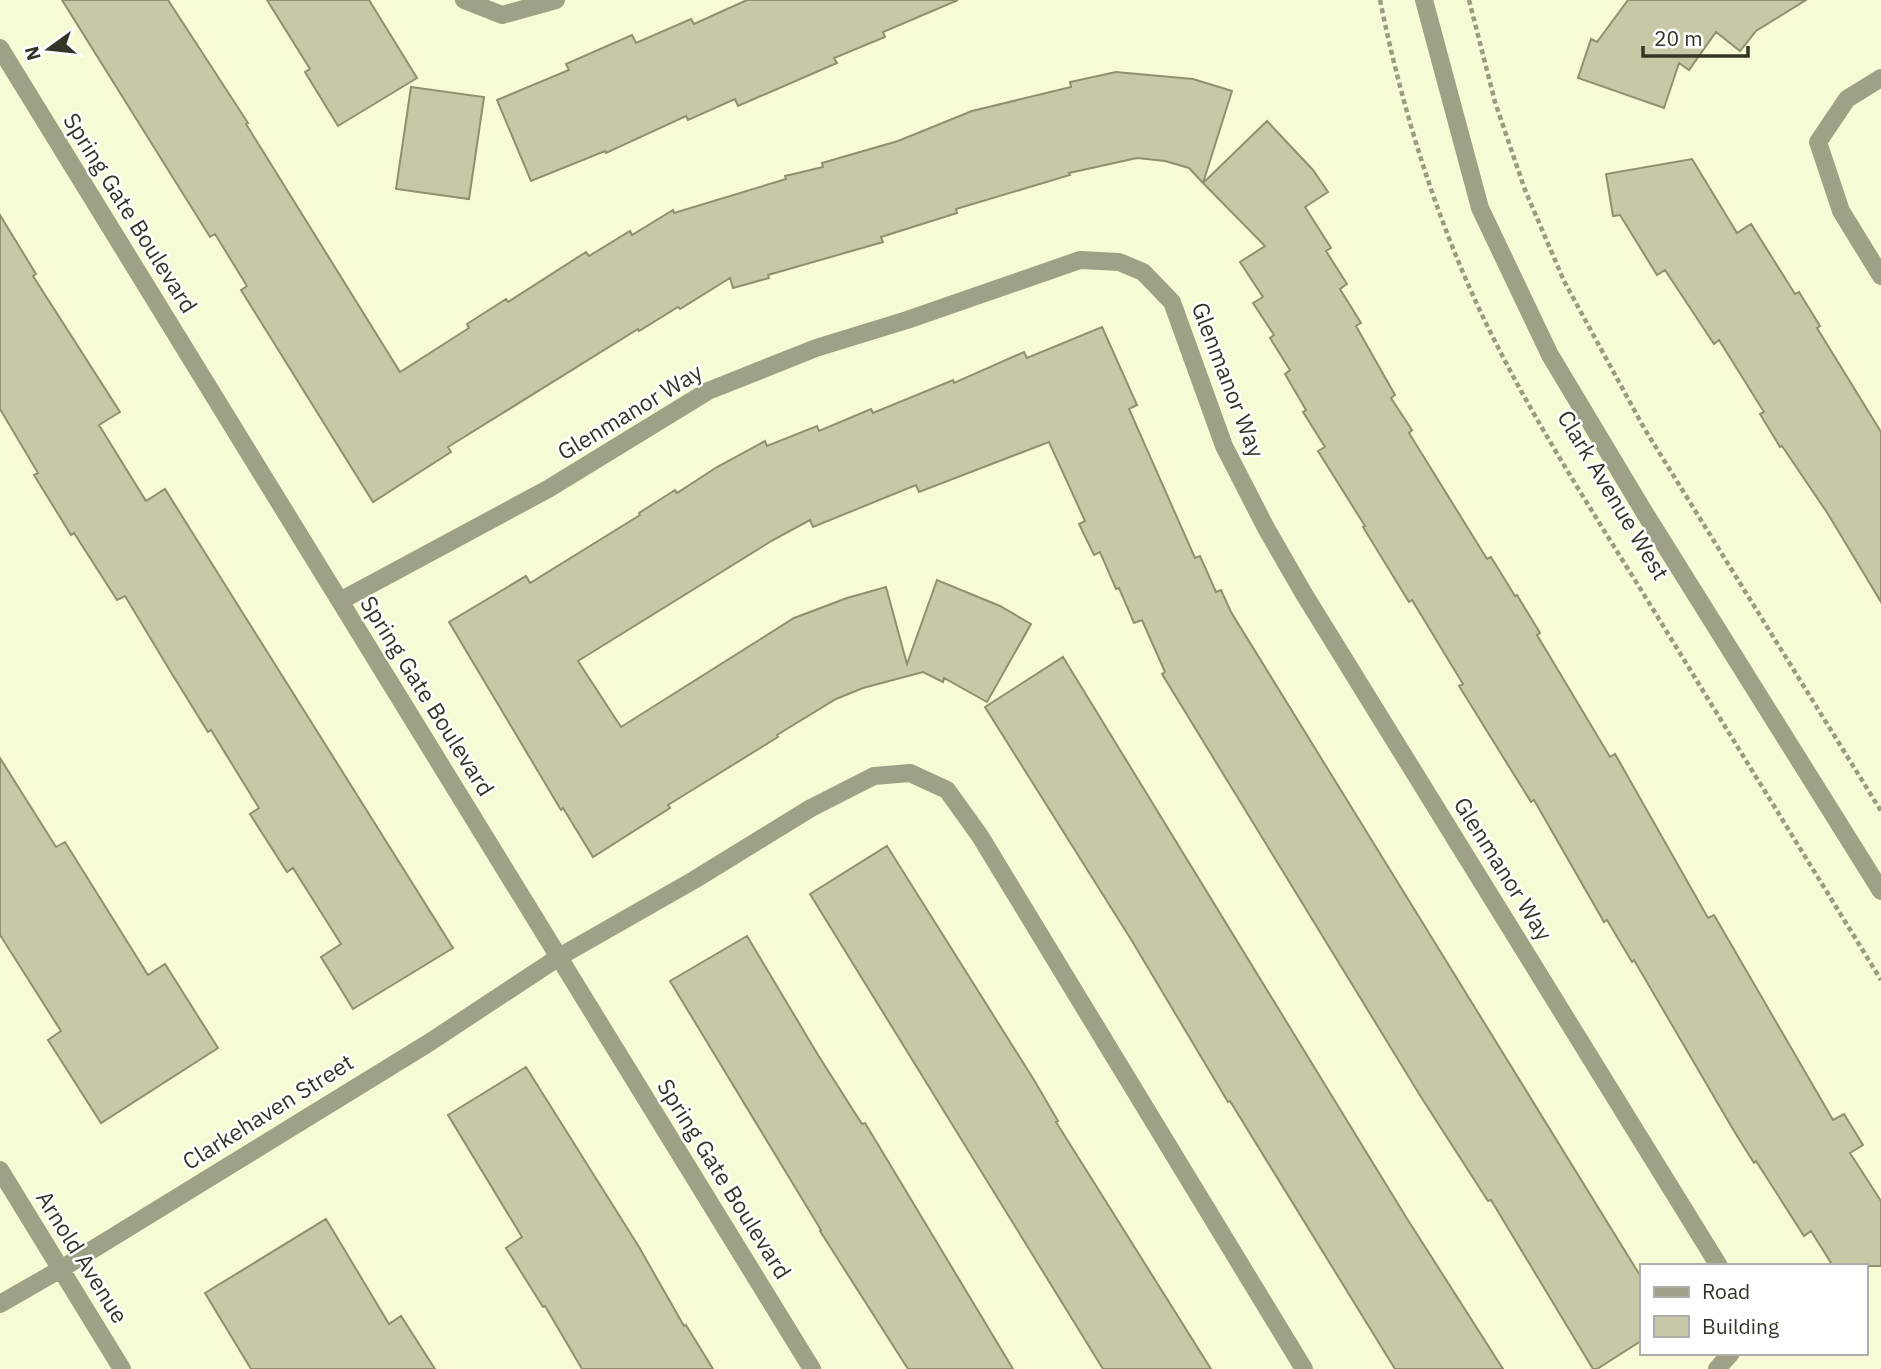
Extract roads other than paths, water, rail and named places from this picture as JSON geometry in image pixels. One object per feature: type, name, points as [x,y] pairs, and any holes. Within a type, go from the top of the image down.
[{"type":"street","points":[[464,0],[502,15],[556,0]]},
{"type":"street","name":"Clark Avenue West","points":[[1424,0],[1480,208],[1550,355],[1646,515],[1881,891]]},
{"type":"street","name":"Spring Gate Boulevard","points":[[0,48],[812,1369]]},
{"type":"street","points":[[1881,78],[1847,99],[1818,142],[1841,211],[1881,276]]},
{"type":"street","name":"Glenmanor Way","points":[[340,601],[548,489],[708,391],[816,348],[1080,260],[1119,262],[1143,272],[1172,302],[1224,446],[1265,528],[1718,1264]]},
{"type":"street","points":[[559,957],[694,880],[811,808],[874,776],[910,773],[947,790],[980,836],[1304,1369]]},
{"type":"street","name":"Clarkehaven Street","points":[[0,1304],[427,1044],[559,957]]},
{"type":"street","name":"Arnold Avenue","points":[[0,1170],[122,1369]]},
{"type":"street","points":[[1717,1369],[1729,1355]]}]
